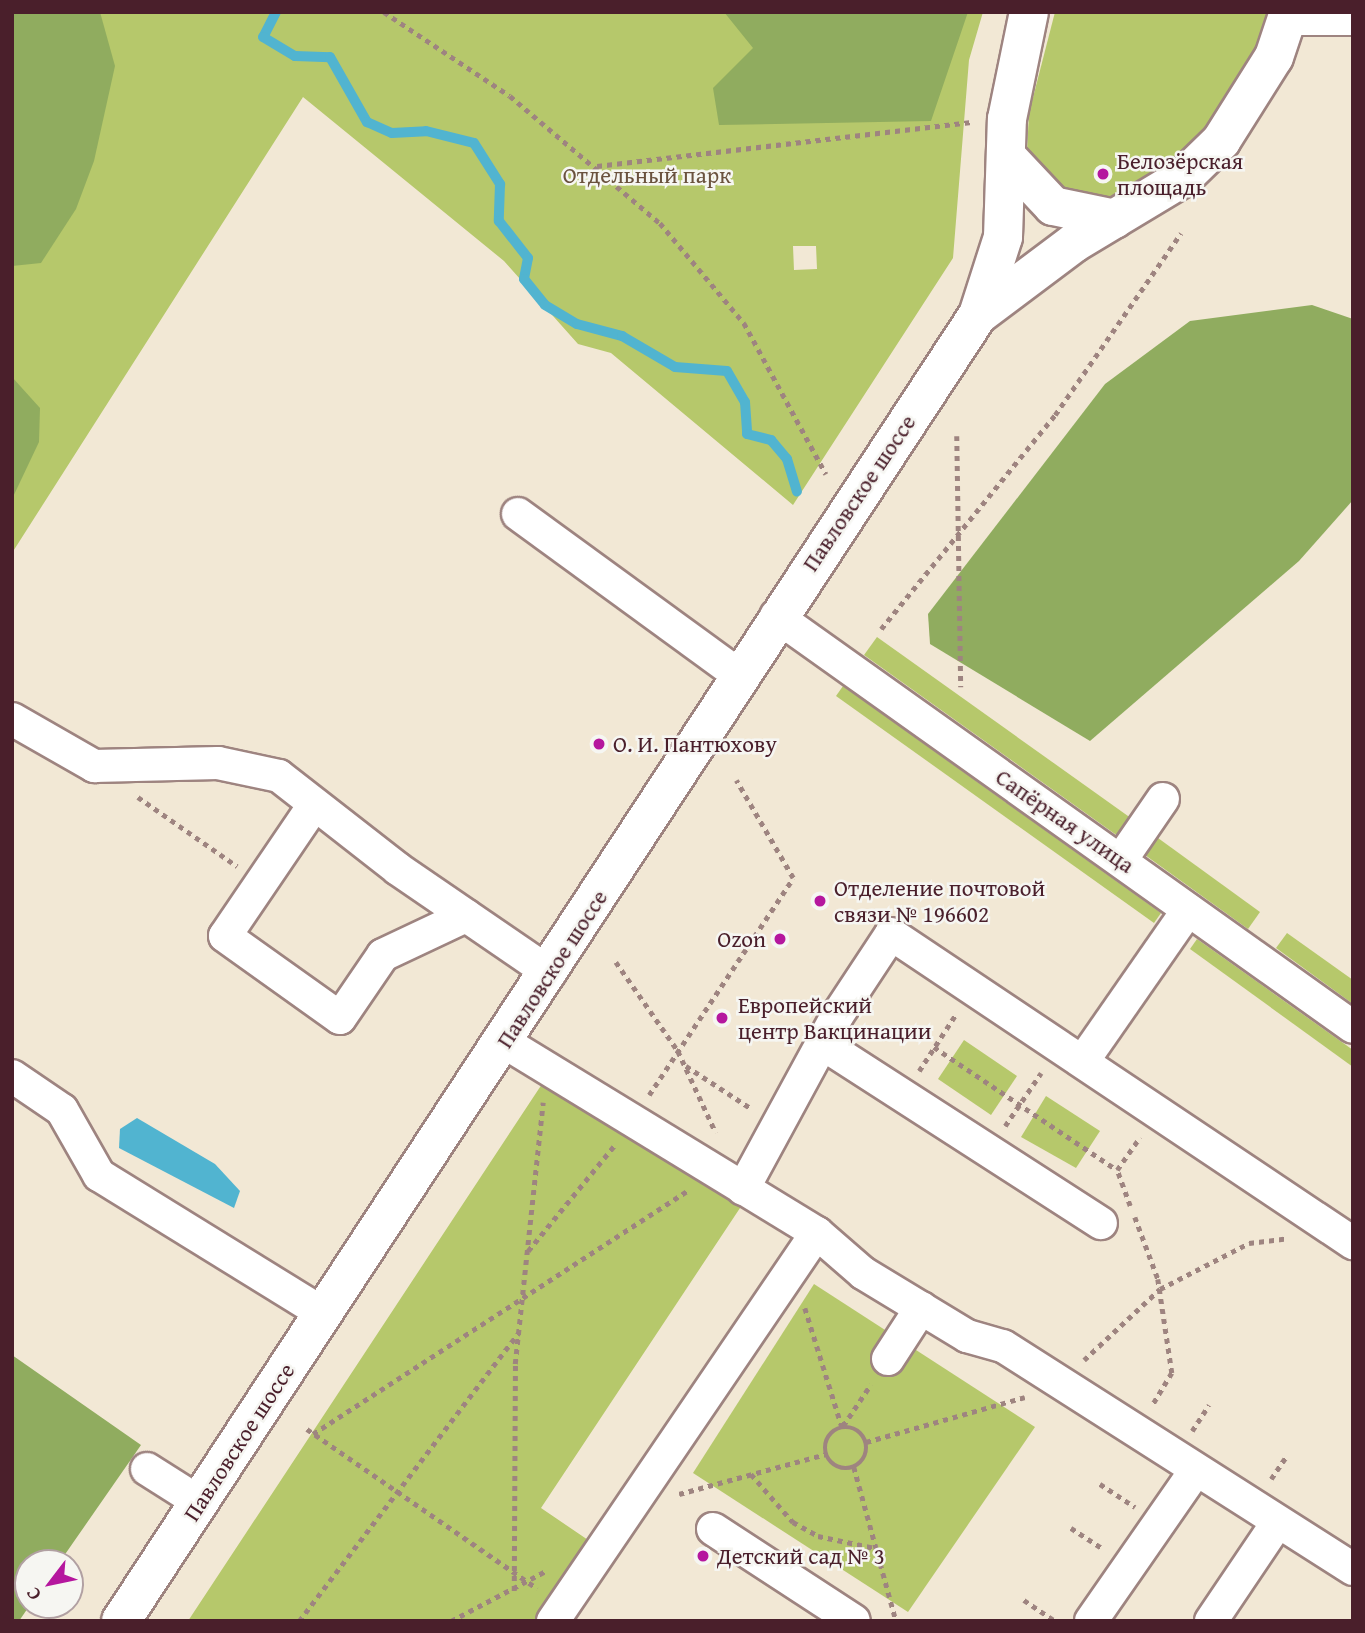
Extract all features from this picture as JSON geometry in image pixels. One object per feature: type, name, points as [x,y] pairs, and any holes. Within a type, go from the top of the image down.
[{"type":"main road","points":[[1029,12],[1013,66],[1007,157],[1054,206],[1115,219],[1184,177],[1221,141],[1252,97],[1288,15]]},
{"type":"main road","name":"Павловское шоссе","points":[[121,1621],[550,972],[776,616],[978,315],[1003,237],[1007,157]]},
{"type":"main road","name":"Павловское шоссе","points":[[978,315],[1115,219]]},
{"type":"street","points":[[1288,15],[1353,19]]},
{"type":"street","points":[[518,514],[739,675]]},
{"type":"street","name":"Сапёрная улица","points":[[776,616],[1353,1027]]},
{"type":"street","points":[[12,719],[94,766],[251,766],[279,776],[314,805],[466,916],[550,972]]},
{"type":"street","points":[[1121,860],[1163,799]]},
{"type":"street","points":[[314,805],[225,936],[340,1018],[383,955],[466,916]]},
{"type":"street","points":[[1071,1054],[1188,910]]},
{"type":"street","points":[[743,1189],[826,1046],[837,1016],[891,934],[1353,1243]]},
{"type":"street","points":[[504,1042],[817,1233],[863,1273],[967,1336],[1003,1346],[1353,1569]]},
{"type":"street","points":[[826,1046],[1101,1223]]},
{"type":"street","points":[[12,1076],[62,1110],[99,1175],[324,1314]]},
{"type":"street","points":[[559,1612],[634,1506],[817,1233]]},
{"type":"street","points":[[888,1359],[920,1308]]},
{"type":"street","points":[[147,1469],[199,1502]]},
{"type":"street","points":[[1091,1621],[1196,1470]]},
{"type":"street","points":[[1211,1621],[1277,1523]]},
{"type":"street","points":[[713,1529],[854,1621]]},
{"type":"path","points":[[384,12],[510,96],[597,166],[660,223],[744,323],[826,474]]},
{"type":"path","points":[[597,166],[973,122]]},
{"type":"path","points":[[881,629],[1055,415],[1181,233]]},
{"type":"path","points":[[957,436],[961,687]]},
{"type":"path","points":[[94,766],[261,883]]},
{"type":"path","points":[[528,1251],[632,1121],[793,878],[736,780]]},
{"type":"path","points":[[616,962],[678,1051],[720,1139]]},
{"type":"path","points":[[904,1095],[972,988]]},
{"type":"path","points":[[934,1047],[1117,1170],[1160,1289],[1172,1373]]},
{"type":"path","points":[[989,1150],[1019,1104],[1071,1054]]},
{"type":"path","points":[[684,1065],[779,1126]]},
{"type":"path","points":[[514,1591],[519,1331],[542,1089]]},
{"type":"path","points":[[1117,1170],[1149,1124]]},
{"type":"path","points":[[313,1434],[716,1172]]},
{"type":"path","points":[[1077,1367],[1160,1289],[1249,1243],[1300,1237]]},
{"type":"path","points":[[793,1270],[842,1427]]},
{"type":"path","points":[[299,1621],[519,1331]]},
{"type":"path","points":[[842,1427],[857,1429],[866,1442],[865,1457],[854,1467],[837,1466],[826,1454],[828,1437],[842,1427],[888,1359]]},
{"type":"path","points":[[866,1442],[1034,1395]]},
{"type":"path","points":[[307,1429],[528,1582],[559,1612]]},
{"type":"path","points":[[634,1506],[826,1454]]},
{"type":"path","points":[[854,1467],[896,1621]]},
{"type":"path","points":[[751,1474],[793,1522],[818,1536],[875,1548]]},
{"type":"path","points":[[1100,1484],[1159,1523]]},
{"type":"path","points":[[451,1621],[514,1591],[551,1568]]},
{"type":"path","points":[[1024,1600],[1055,1621]]},
{"type":"green space","name":"Отдельный парк","points":[[12,12],[983,12],[969,60],[953,258],[793,505],[611,353],[578,344],[504,261],[303,97],[12,553]],"holes":[[[793,246],[816,246],[817,269],[794,270]]]},
{"type":"green space","points":[[12,12],[100,12],[115,66],[94,161],[76,209],[41,263],[12,266]]},
{"type":"green space","points":[[724,12],[968,12],[931,121],[719,125],[713,88],[753,48]]},
{"type":"green space","points":[[1055,12],[1274,12],[1240,89],[1189,151],[1116,200],[1076,203],[1027,151],[1029,113]]},
{"type":"green space","points":[[1312,305],[1353,319],[1353,500],[1299,561],[1090,741],[930,644],[928,614],[1105,384],[1190,321]]},
{"type":"green space","points":[[12,377],[40,408],[39,442],[12,499]]},
{"type":"green space","points":[[877,637],[1135,821],[1122,839],[864,655]]},
{"type":"green space","points":[[843,686],[1161,913],[1154,923],[836,696]]},
{"type":"green space","points":[[1158,838],[1260,912],[1248,929],[1145,855]]},
{"type":"green space","points":[[1287,933],[1353,980],[1353,1004],[1276,948]]},
{"type":"green space","points":[[1197,939],[1353,1050],[1353,1067],[1190,949]]},
{"type":"green space","points":[[964,1040],[1017,1076],[991,1115],[938,1079]]},
{"type":"green space","points":[[544,1081],[744,1202],[541,1508],[591,1542],[539,1621],[188,1621]]},
{"type":"green space","points":[[1046,1096],[1100,1131],[1076,1168],[1021,1137]]},
{"type":"green space","points":[[814,1284],[1035,1427],[908,1612],[693,1473]]},
{"type":"green space","points":[[12,1355],[141,1445],[69,1549],[14,1549],[14,1619],[20,1619],[12,1621]]},
{"type":"water","points":[[137,1118],[215,1164],[240,1191],[234,1208],[119,1148],[120,1129]]},
{"type":"waterway","points":[[276,12],[263,37],[295,56],[330,57],[367,122],[392,133],[426,131],[474,143],[500,184],[499,221],[528,258],[524,279],[545,305],[577,324],[622,336],[675,367],[727,371],[745,402],[747,434],[771,440],[787,459],[797,491]]},
{"type":"place","name":"Белозёрская площадь","points":[[1103,174]]},
{"type":"place","name":"О. И. Пантюхову","points":[[599,744]]},
{"type":"place","name":"Отделение почтовой связи № 196602","points":[[820,901]]},
{"type":"place","name":"Ozon","points":[[780,939]]},
{"type":"place","name":"Европейский центр Вакцинации","points":[[722,1018]]},
{"type":"place","name":"Детский сад № 3","points":[[703,1556]]}]
